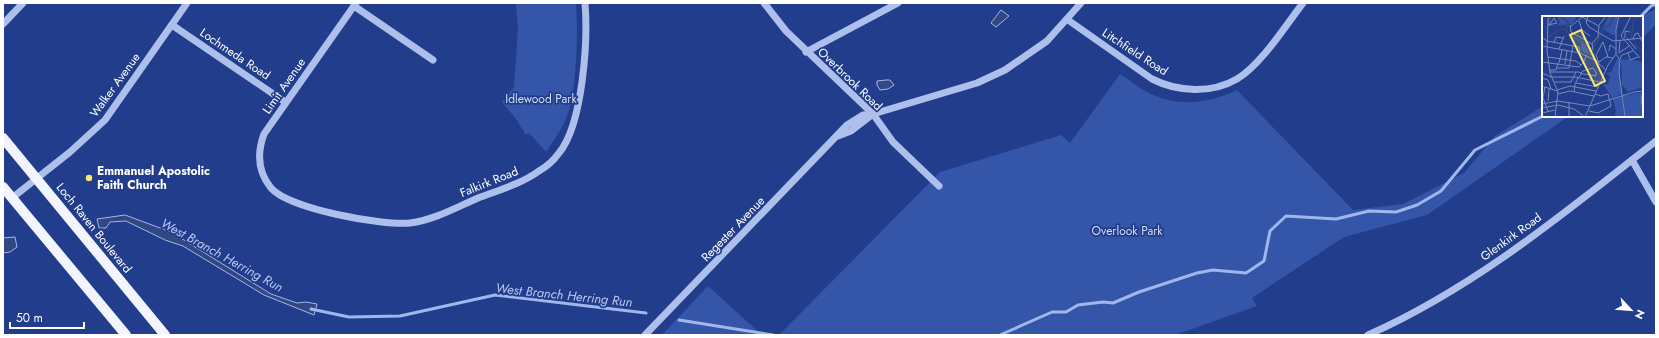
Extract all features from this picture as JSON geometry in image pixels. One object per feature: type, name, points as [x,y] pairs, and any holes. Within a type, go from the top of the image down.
[{"type":"main road","name":"Loch Raven Boulevard","points":[[3,138],[165,335]]},
{"type":"main road","points":[[3,187],[126,335]]},
{"type":"street","points":[[3,24],[22,3]]},
{"type":"street","name":"Walker Avenue","points":[[12,198],[37,179],[105,120],[187,3]]},
{"type":"street","name":"Falkirk Road","points":[[272,189],[285,199],[330,212],[360,219],[408,223],[429,218],[524,180],[540,171],[560,153],[566,143],[579,105],[584,43],[585,3]]},
{"type":"street","name":"Overbrook Road","points":[[764,3],[786,31],[806,52],[873,114],[893,142],[939,186]]},
{"type":"street","points":[[806,52],[898,3]]},
{"type":"street","name":"Regester Avenue","points":[[645,335],[847,125],[863,115],[873,114],[977,82],[1005,70],[1047,41],[1068,20],[1081,3]]},
{"type":"street","name":"Litchfield Road","points":[[1068,20],[1152,79],[1172,87],[1198,90],[1216,87],[1238,79],[1255,64],[1303,3]]},
{"type":"street","points":[[355,4],[433,60]]},
{"type":"street","name":"Limit Avenue","points":[[272,189],[264,178],[259,158],[260,145],[264,134],[355,4]]},
{"type":"street","name":"Lochmeda Road","points":[[172,25],[285,102]]},
{"type":"street","name":"Glenkirk Road","points":[[1368,335],[1429,304],[1519,247],[1656,141]]},
{"type":"street","points":[[1632,160],[1656,202]]},
{"type":"green space","name":"Idlewood Park","points":[[516,3],[576,3],[576,58],[572,100],[565,122],[546,152],[529,133],[526,135],[516,119],[502,102],[514,87],[518,29]]},
{"type":"green space","points":[[1656,9],[1656,25],[1643,37],[1643,16],[1641,16]]},
{"type":"green space","name":"Overlook Park","points":[[1120,74],[1145,91],[1168,100],[1180,102],[1203,101],[1226,95],[1237,90],[1353,210],[1403,204],[1464,173],[1495,136],[1542,107],[1542,117],[1568,117],[1427,215],[1344,237],[1252,298],[1257,306],[1175,335],[779,335],[940,172],[1061,135],[1070,143]]},
{"type":"green space","points":[[708,286],[762,335],[662,335]]},
{"type":"shaded area","points":[[1001,10],[1009,16],[996,27],[991,23]]},
{"type":"shaded area","points":[[890,80],[894,85],[888,89],[880,90],[877,85],[877,81]]},
{"type":"shaded area","points":[[125,215],[171,232],[271,294],[297,303],[306,302],[317,304],[314,315],[264,295],[183,246],[165,240],[126,221],[110,222],[106,228],[99,228],[97,219]]},
{"type":"shaded area","points":[[15,237],[17,247],[10,252],[3,253],[3,238]]},
{"type":"waterway","name":"West Branch Herring Run","points":[[1641,16],[1651,6],[1656,4]]},
{"type":"waterway","name":"West Branch Herring Run","points":[[1000,335],[1052,312],[1066,312],[1078,305],[1103,302],[1113,303],[1139,292],[1197,273],[1213,270],[1246,273],[1264,261],[1270,231],[1286,216],[1336,219],[1369,211],[1396,212],[1417,205],[1441,191],[1475,150],[1542,116]]},
{"type":"waterway","name":"West Branch Herring Run","points":[[311,309],[349,317],[400,316],[495,295],[646,313]]},
{"type":"waterway","name":"West Branch Herring Run","points":[[679,320],[773,335]]},
{"type":"place","name":"Emmanuel Apostolic Faith Church","points":[[89,178]]}]
